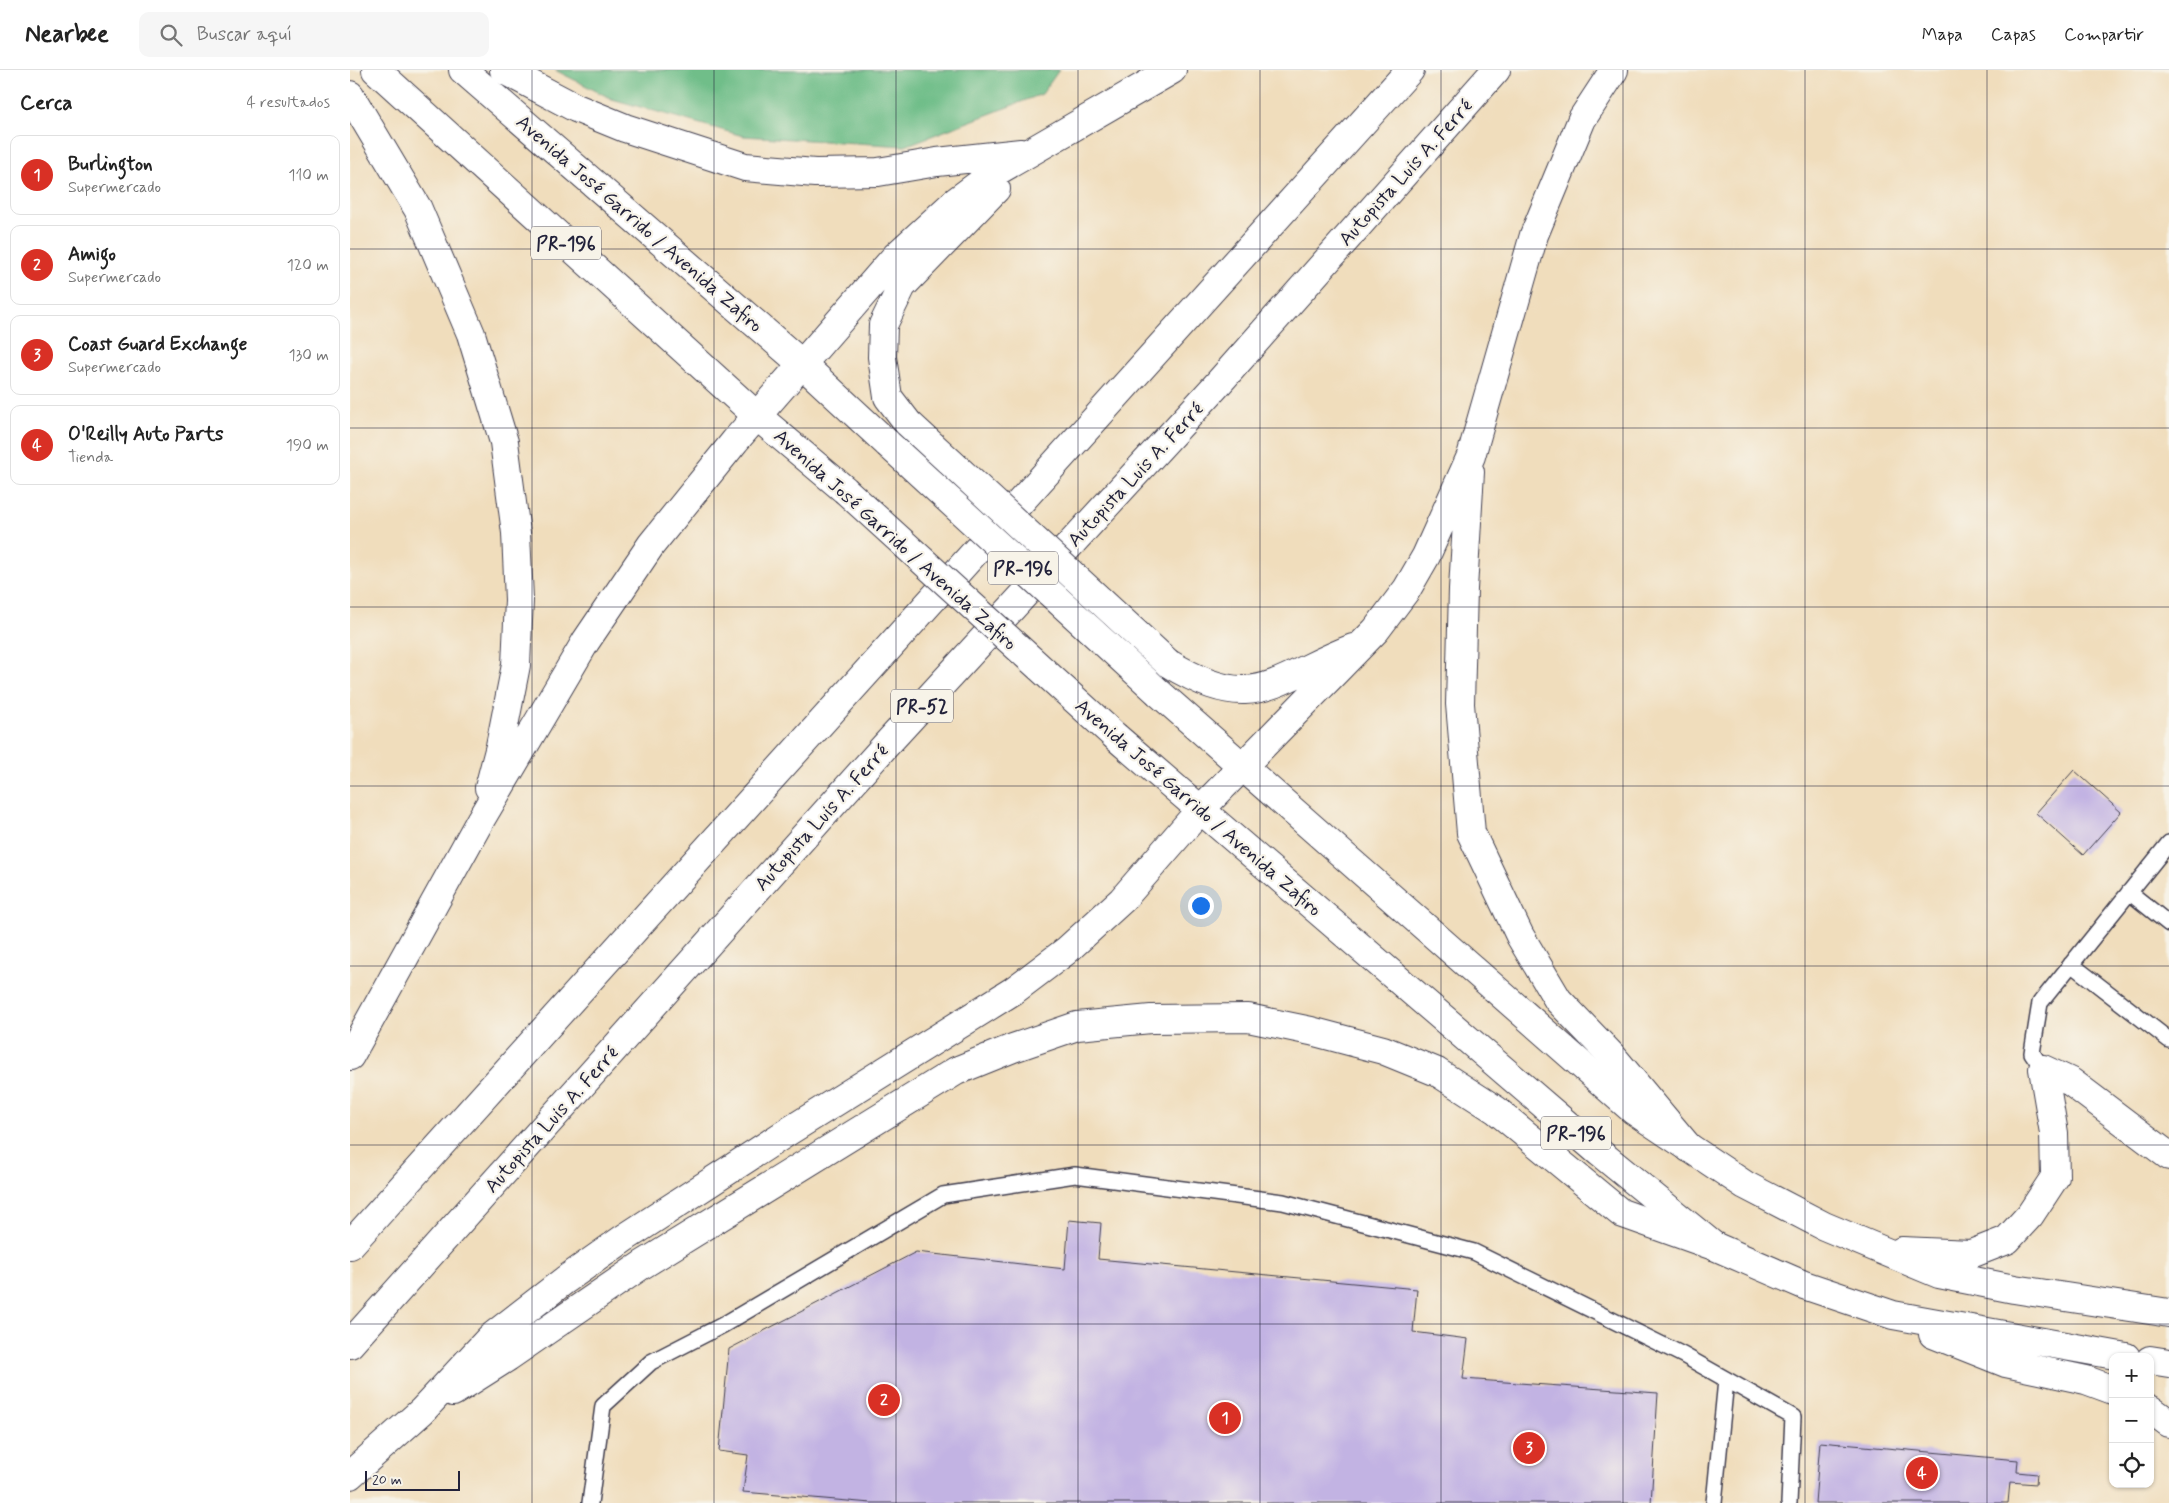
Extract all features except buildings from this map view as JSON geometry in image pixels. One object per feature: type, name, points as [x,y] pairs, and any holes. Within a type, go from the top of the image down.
[{"type":"main road","name":"Avenida José Garrido / Avenida Zafiro","points":[[376,70],[757,416],[846,490],[1116,737],[1600,1153],[1714,1246],[1804,1285],[1893,1315],[2109,1354]]},
{"type":"main road","name":"Avenida José Garrido / Avenida Zafiro","points":[[463,70],[802,364],[1159,693],[1632,1110],[1745,1185],[1784,1207],[1824,1226],[1886,1250],[1939,1274],[2014,1289],[2169,1313]]},
{"type":"main road","points":[[504,70],[576,108],[625,128],[745,167],[815,173],[878,172],[937,162],[1032,152]]},
{"type":"main road","points":[[350,1056],[481,819],[586,641],[646,553],[757,416],[896,256],[955,202],[994,173],[1172,70]]},
{"type":"main road","points":[[350,1245],[1410,70]]},
{"type":"main road","name":"Autopista Luis A. Ferré","points":[[350,1344],[878,753],[1215,387],[1496,70]]},
{"type":"main road","points":[[350,1475],[422,1411],[490,1338],[565,1280],[789,1131],[1013,991],[1066,951],[1122,900],[1201,809],[1376,630],[1407,589],[1426,556],[1471,456],[1534,235],[1582,119],[1614,70]]},
{"type":"main road","points":[[350,95],[418,209],[471,334],[504,442],[516,533],[519,600],[516,665],[500,746],[481,819]]},
{"type":"main road","points":[[1032,152],[902,286],[883,325],[882,357],[888,397],[908,423],[1168,663],[1196,680],[1220,688],[1242,692],[1281,683],[1318,662],[1361,645]]},
{"type":"main road","points":[[1471,456],[1463,589],[1460,704],[1471,833],[1520,936],[1558,1000],[1612,1056],[1689,1148]]},
{"type":"main road","points":[[422,1411],[508,1357],[642,1265],[956,1071],[1013,1048],[1077,1026],[1151,1019],[1248,1018],[1311,1031],[1383,1050],[1437,1072],[1496,1110],[1622,1213],[1714,1246]]},
{"type":"main road","points":[[2042,1069],[2071,1082],[2169,1156]]},
{"type":"main road","points":[[1886,1250],[1971,1254],[2006,1240],[2030,1215],[2055,1177],[2054,1133],[2042,1069]]},
{"type":"main road","points":[[1893,1315],[1960,1346],[2006,1364],[2086,1380],[2109,1389]]},
{"type":"main road","points":[[2154,1361],[2169,1363]]},
{"type":"main road","points":[[2154,1413],[2169,1423]]},
{"type":"lane","points":[[2042,1069],[2032,1053],[2040,1003],[2169,843]]},
{"type":"lane","points":[[2129,892],[2169,924]]},
{"type":"lane","points":[[2071,964],[2169,1040]]},
{"type":"lane","points":[[590,1503],[603,1406],[651,1362],[722,1325],[943,1195],[1075,1175],[1283,1202],[1474,1252],[1682,1355],[1793,1417],[1789,1503]]},
{"type":"lane","points":[[1714,1503],[1726,1380]]},
{"type":"green space","points":[[555,70],[1059,70],[1042,94],[905,146],[743,136],[612,99]]},
{"type":"place","name":"Amigo","points":[[884,1400]]},
{"type":"place","name":"Burlington","points":[[1225,1418]]},
{"type":"place","name":"Coast Guard Exchange","points":[[1529,1448]]},
{"type":"place","name":"O'Reilly Auto Parts","points":[[1922,1473]]}]
